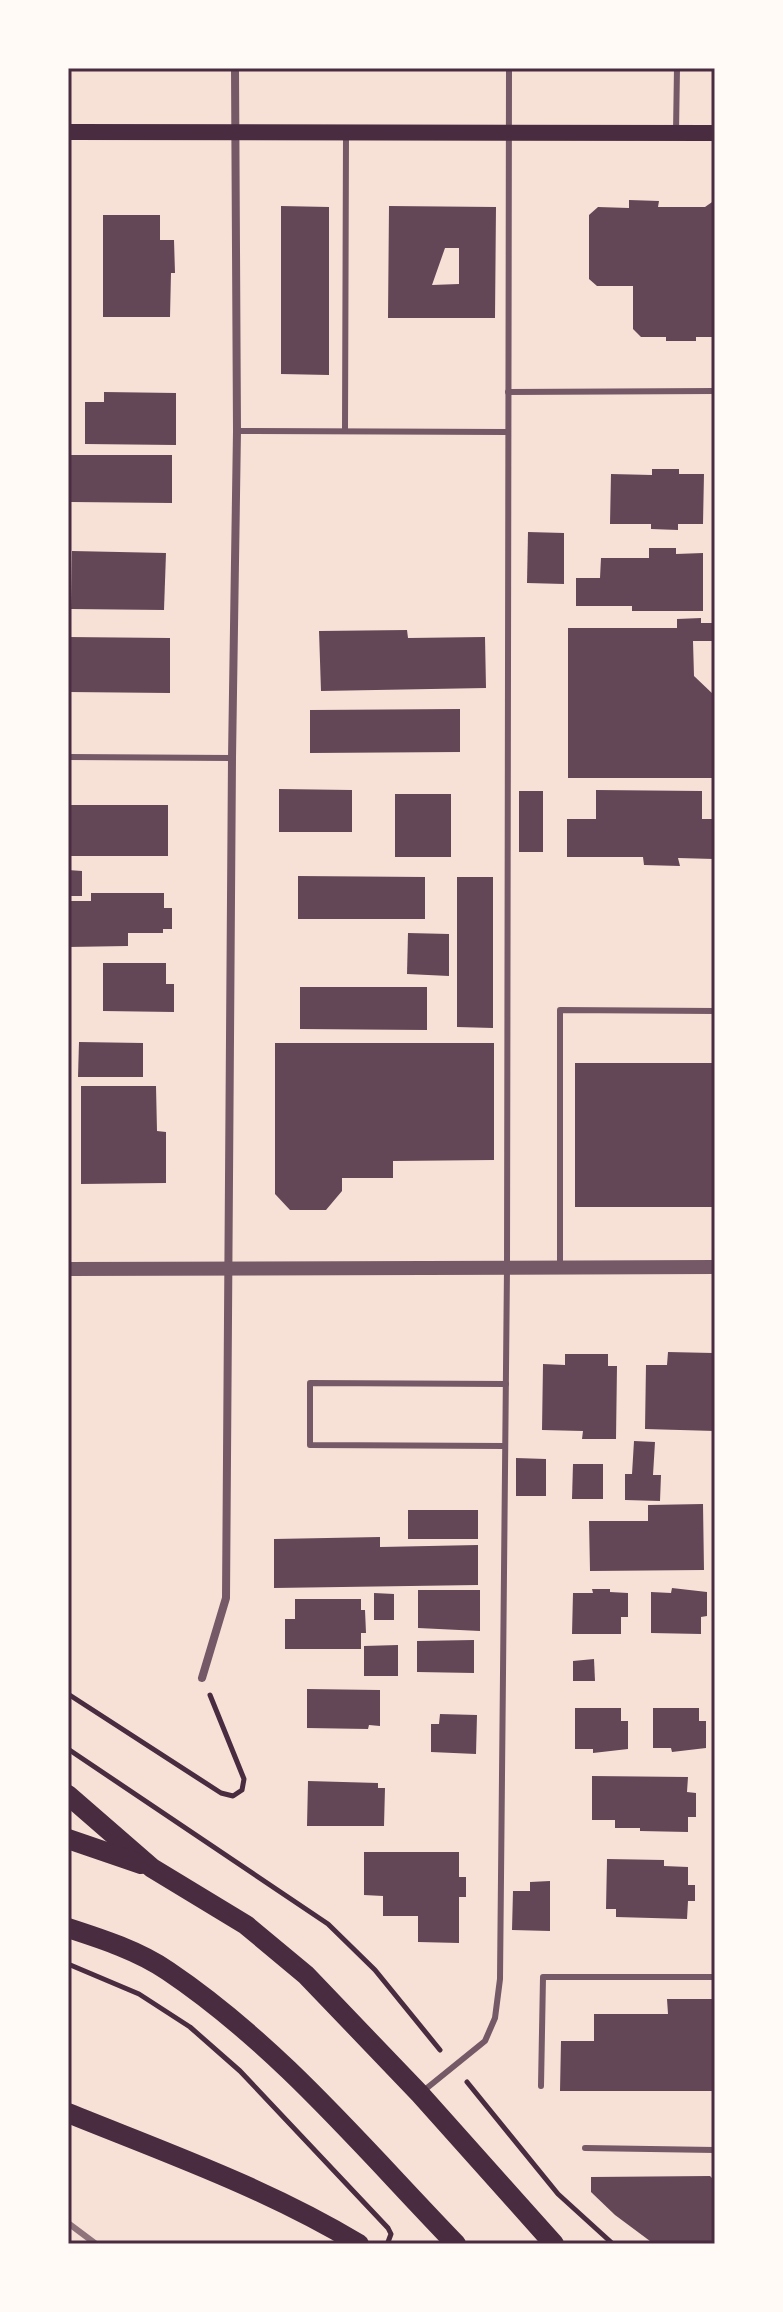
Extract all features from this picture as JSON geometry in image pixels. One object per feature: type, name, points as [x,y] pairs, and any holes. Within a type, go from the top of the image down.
[{"type":"main road","points":[[68,132],[715,133]]},
{"type":"main road","points":[[68,1795],[152,1868],[246,1925],[306,1975],[420,2094],[554,2244]]},
{"type":"main road","points":[[68,1839],[152,1868]]},
{"type":"main road","points":[[68,1928],[107,1940],[167,1970],[251,2036],[312,2094],[456,2244]]},
{"type":"main road","points":[[68,2113],[261,2191],[359,2244]]},
{"type":"street","points":[[202,1678],[226,1598],[237,431],[235,68]]},
{"type":"street","points":[[68,1269],[715,1267]]},
{"type":"lane","points":[[420,2094],[485,2041],[495,2018],[500,1979],[507,1268],[509,68]]},
{"type":"lane","points":[[676,133],[677,68]]},
{"type":"lane","points":[[345,431],[346,133]]},
{"type":"lane","points":[[508,392],[715,391]]},
{"type":"lane","points":[[237,431],[508,432]]},
{"type":"lane","points":[[68,757],[232,758]]},
{"type":"lane","points":[[560,1267],[560,1010],[715,1011]]},
{"type":"lane","points":[[505,1446],[310,1445],[310,1383],[506,1384]]},
{"type":"lane","points":[[541,2086],[543,1977],[715,1977]]},
{"type":"lane","points":[[585,2148],[715,2150]]},
{"type":"path","points":[[68,1694],[221,1793],[233,1796],[242,1790],[244,1779],[202,1678]]},
{"type":"path","points":[[68,1964],[139,1994],[190,2027],[240,2071],[388,2228],[391,2234],[389,2241]]},
{"type":"building","points":[[629,200],[659,201],[658,207],[705,207],[715,200],[715,337],[696,337],[696,341],[666,341],[666,337],[641,337],[633,329],[633,286],[597,286],[589,279],[589,215],[598,207],[629,208]]},
{"type":"building","points":[[281,206],[329,207],[329,375],[281,374]]},
{"type":"building","points":[[389,206],[496,207],[495,318],[388,318]],"holes":[[[445,248],[459,248],[459,284],[432,285]]]},
{"type":"building","points":[[103,215],[160,215],[160,240],[174,240],[175,273],[171,273],[170,317],[103,317]]},
{"type":"building","points":[[104,392],[176,393],[176,445],[85,444],[85,402],[104,402]]},
{"type":"building","points":[[68,455],[172,455],[172,503],[71,502],[71,512],[68,512]]},
{"type":"building","points":[[652,469],[679,469],[679,474],[704,474],[703,524],[678,524],[678,530],[651,529],[651,524],[610,524],[611,474],[652,475]]},
{"type":"building","points":[[528,532],[564,533],[564,584],[527,583]]},
{"type":"building","points":[[649,548],[676,548],[676,554],[703,553],[703,611],[632,611],[632,606],[576,606],[576,578],[600,578],[601,558],[649,558]]},
{"type":"building","points":[[72,551],[166,553],[164,610],[71,609]]},
{"type":"building","points":[[701,618],[701,623],[715,623],[715,641],[693,641],[694,676],[715,696],[715,778],[568,778],[568,628],[677,628],[677,619]]},
{"type":"building","points":[[407,630],[408,638],[485,637],[486,688],[321,691],[319,631]]},
{"type":"building","points":[[68,637],[170,638],[170,693],[68,692]]},
{"type":"building","points":[[460,709],[460,752],[310,753],[310,710]]},
{"type":"building","points":[[279,789],[352,790],[352,832],[279,832]]},
{"type":"building","points":[[596,790],[702,791],[702,819],[714,819],[714,859],[678,858],[680,866],[644,865],[643,857],[567,857],[567,819],[596,819]]},
{"type":"building","points":[[519,791],[543,791],[543,852],[519,852]]},
{"type":"building","points":[[395,794],[451,794],[451,857],[395,857]]},
{"type":"building","points":[[68,805],[168,805],[168,856],[68,856]]},
{"type":"building","points":[[68,870],[82,871],[82,896],[68,896]]},
{"type":"building","points":[[298,876],[425,877],[425,919],[298,919]]},
{"type":"building","points":[[457,877],[493,877],[493,1028],[457,1027]]},
{"type":"building","points":[[91,893],[164,893],[164,908],[172,908],[172,929],[163,929],[163,933],[128,933],[128,946],[68,947],[68,901],[91,901]]},
{"type":"building","points":[[408,933],[449,934],[449,976],[407,974]]},
{"type":"building","points":[[103,963],[166,963],[166,984],[174,984],[174,1012],[103,1011]]},
{"type":"building","points":[[300,987],[427,987],[427,1030],[300,1029]]},
{"type":"building","points":[[79,1042],[143,1043],[143,1077],[78,1077]]},
{"type":"building","points":[[275,1043],[494,1043],[494,1160],[393,1161],[393,1178],[342,1178],[342,1191],[326,1210],[290,1210],[275,1194]]},
{"type":"building","points":[[575,1063],[715,1063],[715,1207],[575,1207]]},
{"type":"building","points":[[81,1086],[156,1086],[157,1131],[166,1132],[166,1183],[81,1184]]},
{"type":"building","points":[[668,1352],[713,1353],[715,1431],[645,1429],[646,1365],[667,1365]]},
{"type":"building","points":[[565,1354],[608,1354],[608,1366],[617,1366],[616,1439],[582,1439],[583,1431],[542,1430],[543,1364],[565,1365]]},
{"type":"building","points":[[634,1441],[655,1442],[653,1475],[661,1475],[660,1501],[625,1500],[625,1474],[632,1474]]},
{"type":"building","points":[[516,1458],[546,1459],[546,1496],[516,1496]]},
{"type":"building","points":[[573,1464],[603,1464],[603,1499],[572,1499]]},
{"type":"building","points":[[703,1504],[704,1570],[590,1571],[589,1521],[648,1521],[648,1505]]},
{"type":"building","points":[[408,1510],[478,1510],[478,1539],[408,1539]]},
{"type":"building","points":[[380,1537],[380,1547],[478,1545],[478,1585],[274,1588],[274,1539]]},
{"type":"building","points":[[672,1588],[707,1592],[707,1616],[701,1617],[701,1634],[651,1633],[651,1592],[671,1593]]},
{"type":"building","points":[[592,1589],[628,1593],[628,1617],[621,1617],[621,1634],[572,1634],[573,1593],[593,1593]]},
{"type":"building","points":[[418,1590],[480,1590],[480,1631],[418,1628]]},
{"type":"building","points":[[374,1593],[394,1594],[394,1620],[374,1620]]},
{"type":"building","points":[[295,1599],[361,1599],[366,1633],[361,1633],[361,1649],[285,1649],[285,1619],[295,1619]]},
{"type":"building","points":[[474,1640],[474,1673],[417,1672],[417,1641]]},
{"type":"building","points":[[398,1645],[398,1676],[364,1676],[364,1646]]},
{"type":"building","points":[[594,1659],[595,1681],[573,1681],[573,1661]]},
{"type":"building","points":[[307,1689],[380,1690],[380,1726],[369,1725],[368,1729],[307,1728]]},
{"type":"building","points":[[575,1708],[621,1708],[621,1721],[628,1721],[628,1749],[593,1753],[593,1749],[575,1749]]},
{"type":"building","points":[[653,1708],[699,1708],[699,1721],[706,1721],[706,1748],[672,1752],[671,1748],[653,1748]]},
{"type":"building","points":[[440,1714],[477,1715],[476,1754],[431,1752],[431,1724],[439,1724]]},
{"type":"building","points":[[592,1776],[688,1777],[687,1792],[696,1793],[696,1817],[688,1817],[688,1832],[615,1828],[615,1820],[592,1820]]},
{"type":"building","points":[[308,1781],[378,1783],[378,1788],[385,1788],[384,1826],[307,1826]]},
{"type":"building","points":[[364,1852],[459,1852],[459,1877],[466,1877],[466,1897],[459,1897],[459,1943],[418,1942],[418,1916],[383,1916],[383,1896],[364,1895]]},
{"type":"building","points":[[607,1859],[664,1860],[664,1866],[688,1867],[688,1885],[695,1885],[695,1901],[688,1901],[687,1919],[616,1917],[616,1909],[606,1909]]},
{"type":"building","points":[[550,1881],[550,1931],[512,1930],[513,1891],[530,1891],[530,1882]]},
{"type":"building","points":[[667,1999],[715,1999],[715,2091],[560,2091],[561,2041],[594,2041],[594,2014],[668,2014]]},
{"type":"building","points":[[710,2176],[715,2181],[715,2244],[654,2244],[615,2215],[591,2192],[591,2177]]},
{"type":"railway","points":[[68,2223],[96,2244]]}]
